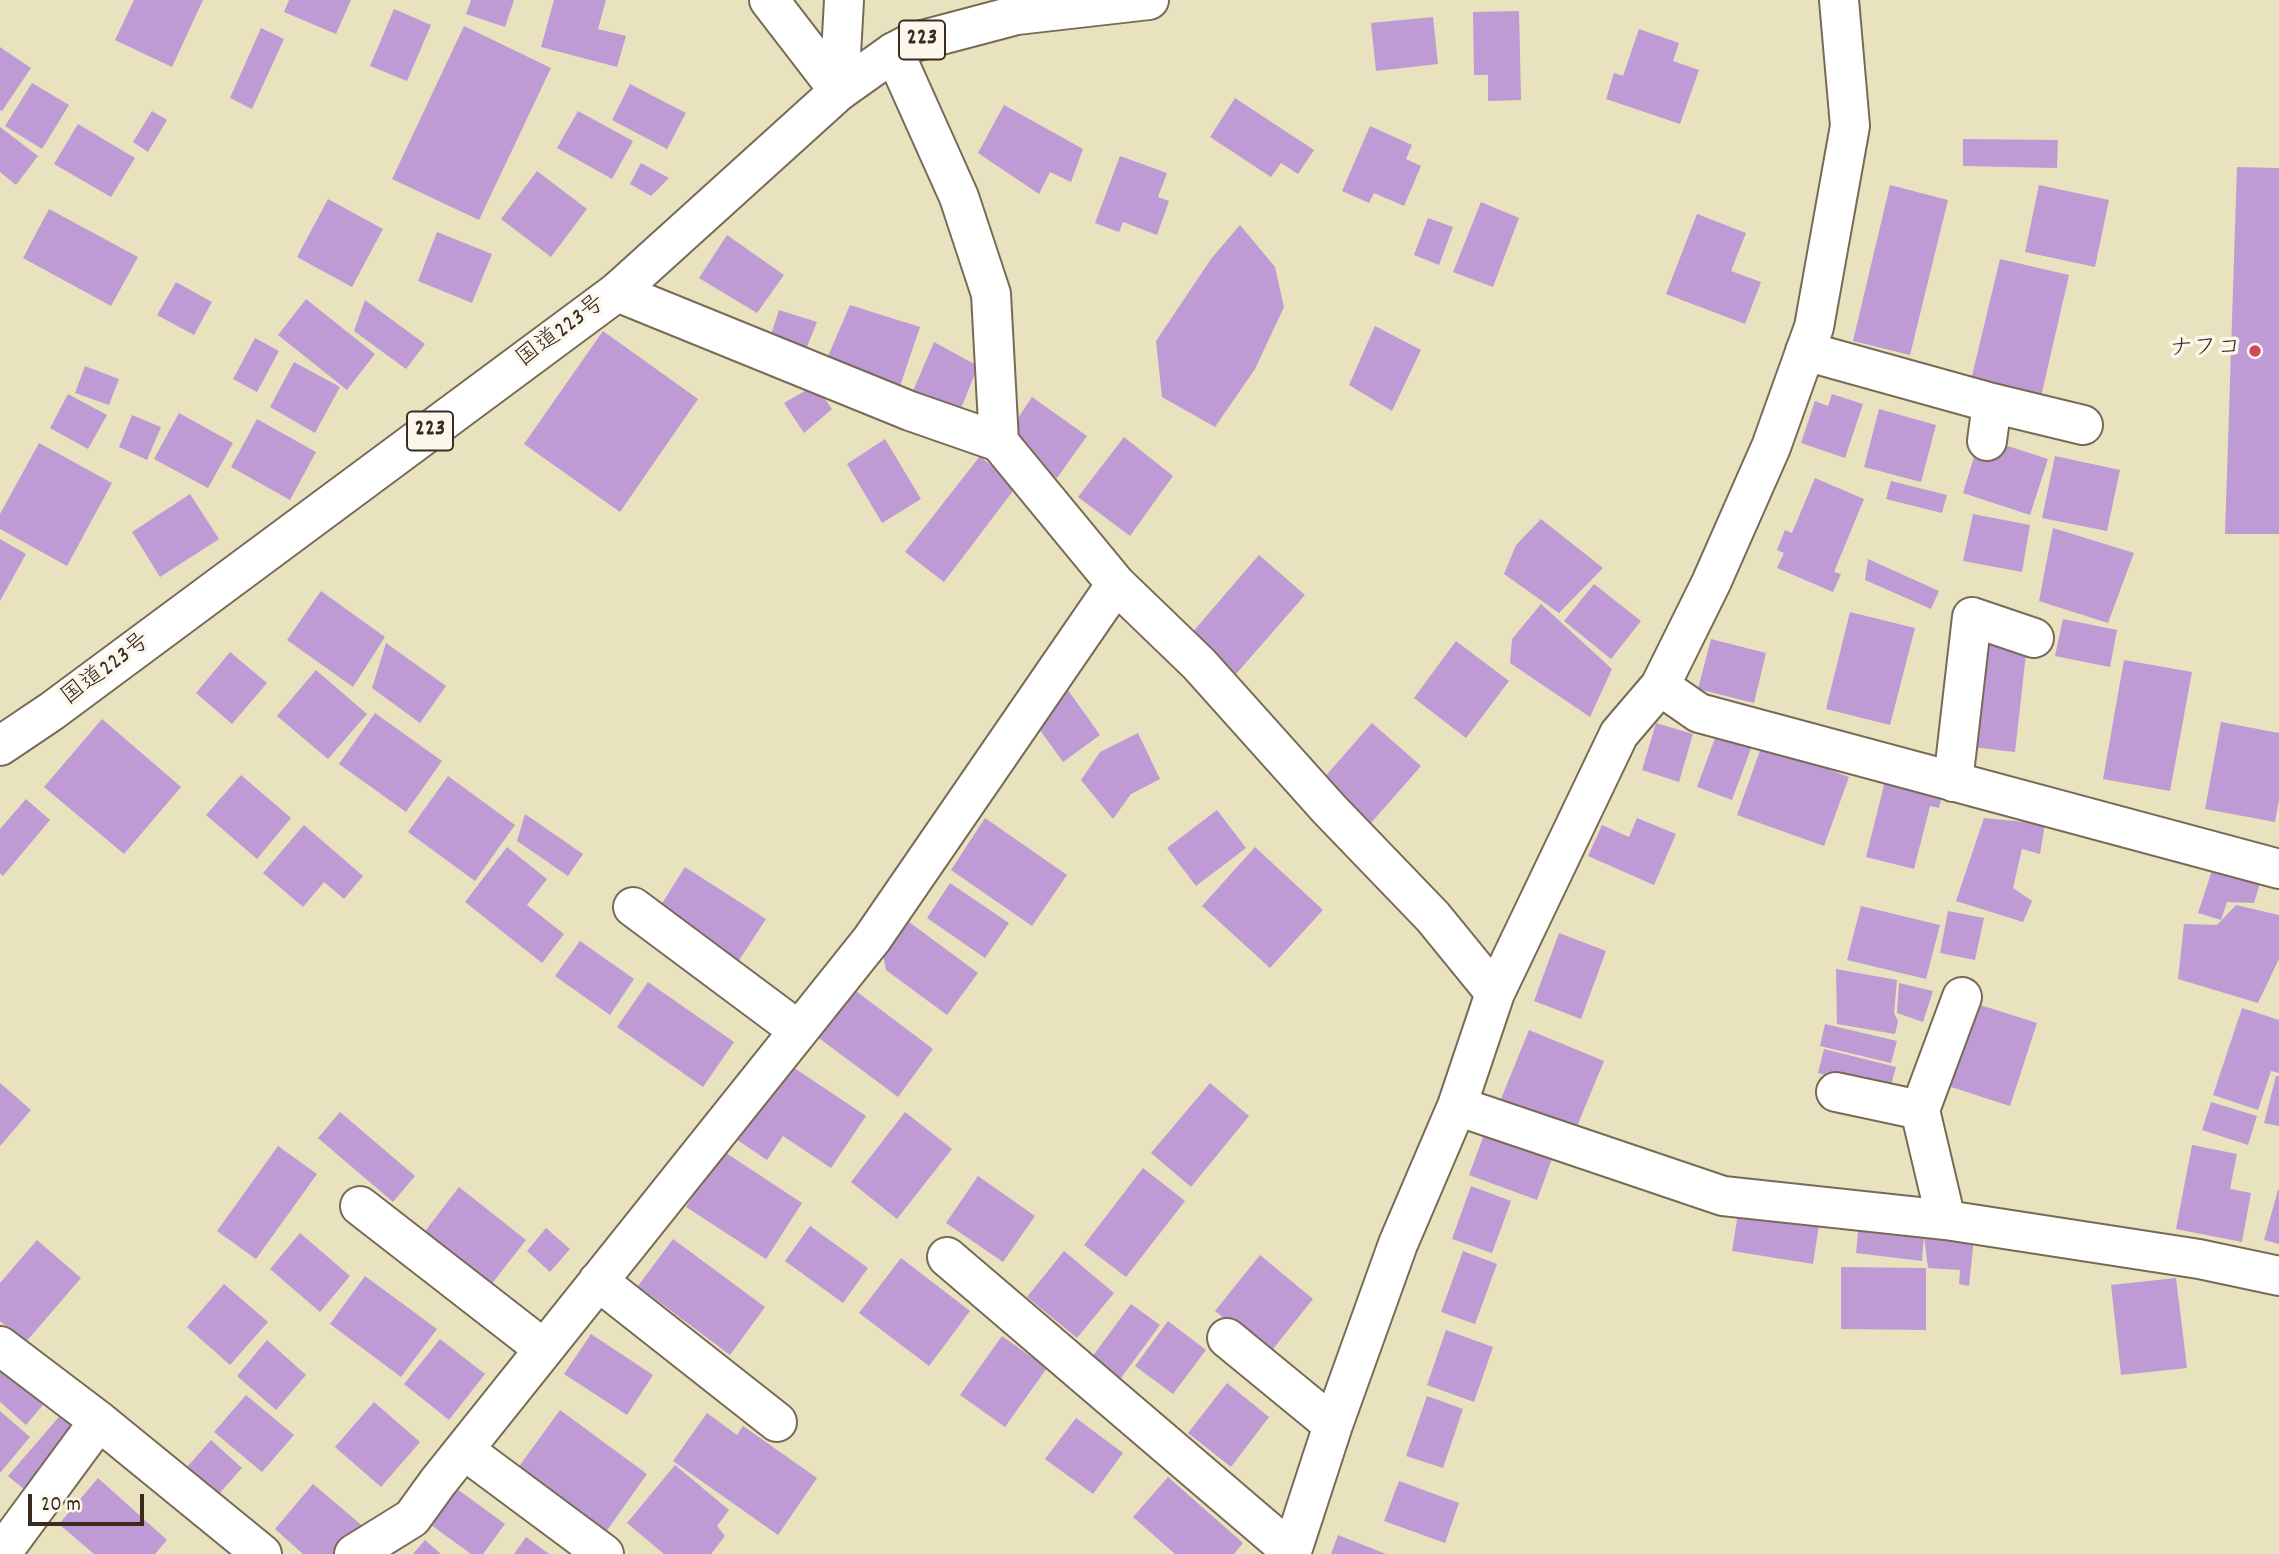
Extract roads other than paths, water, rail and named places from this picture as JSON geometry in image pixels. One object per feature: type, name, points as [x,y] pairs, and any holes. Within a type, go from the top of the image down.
[{"type":"main road","points":[[769,0],[839,91]]},
{"type":"main road","points":[[839,91],[844,0]]},
{"type":"main road","name":"国道223号","points":[[0,746],[63,703],[617,292],[774,153],[839,91],[894,52],[911,43],[1017,15],[1149,0]]},
{"type":"main road","points":[[947,1257],[1292,1553],[1333,1425],[1398,1244],[1457,1106],[1494,993],[1619,734],[1660,686],[1712,583],[1772,447],[1814,327],[1850,126],[1839,0]]},
{"type":"main road","points":[[894,52],[959,197],[991,294],[999,442]]},
{"type":"main road","points":[[617,292],[909,411],[999,442],[1116,584],[1199,664],[1329,809],[1433,917],[1494,993]]},
{"type":"main road","points":[[1805,351],[1992,403],[2083,425]]},
{"type":"main road","points":[[1987,441],[1992,403]]},
{"type":"main road","points":[[354,1554],[412,1518],[872,939],[1116,584]]},
{"type":"main road","points":[[1953,782],[1972,617],[2034,638]]},
{"type":"main road","points":[[1660,686],[1699,713],[2279,869]]},
{"type":"main road","points":[[633,907],[799,1030]]},
{"type":"main road","points":[[1946,1220],[1920,1110],[1962,997]]},
{"type":"main road","points":[[1836,1092],[1920,1110]]},
{"type":"main road","points":[[1457,1106],[1723,1196],[1946,1220],[2199,1259],[2279,1276]]},
{"type":"main road","points":[[360,1206],[544,1349]]},
{"type":"main road","points":[[598,1281],[777,1422]]},
{"type":"main road","points":[[1227,1338],[1333,1425]]},
{"type":"main road","points":[[0,1346],[99,1421],[262,1554]]},
{"type":"main road","points":[[1,1554],[99,1421]]},
{"type":"main road","points":[[464,1450],[604,1554]]},
{"type":"place","name":"ナフコ","points":[[2255,351]]}]
